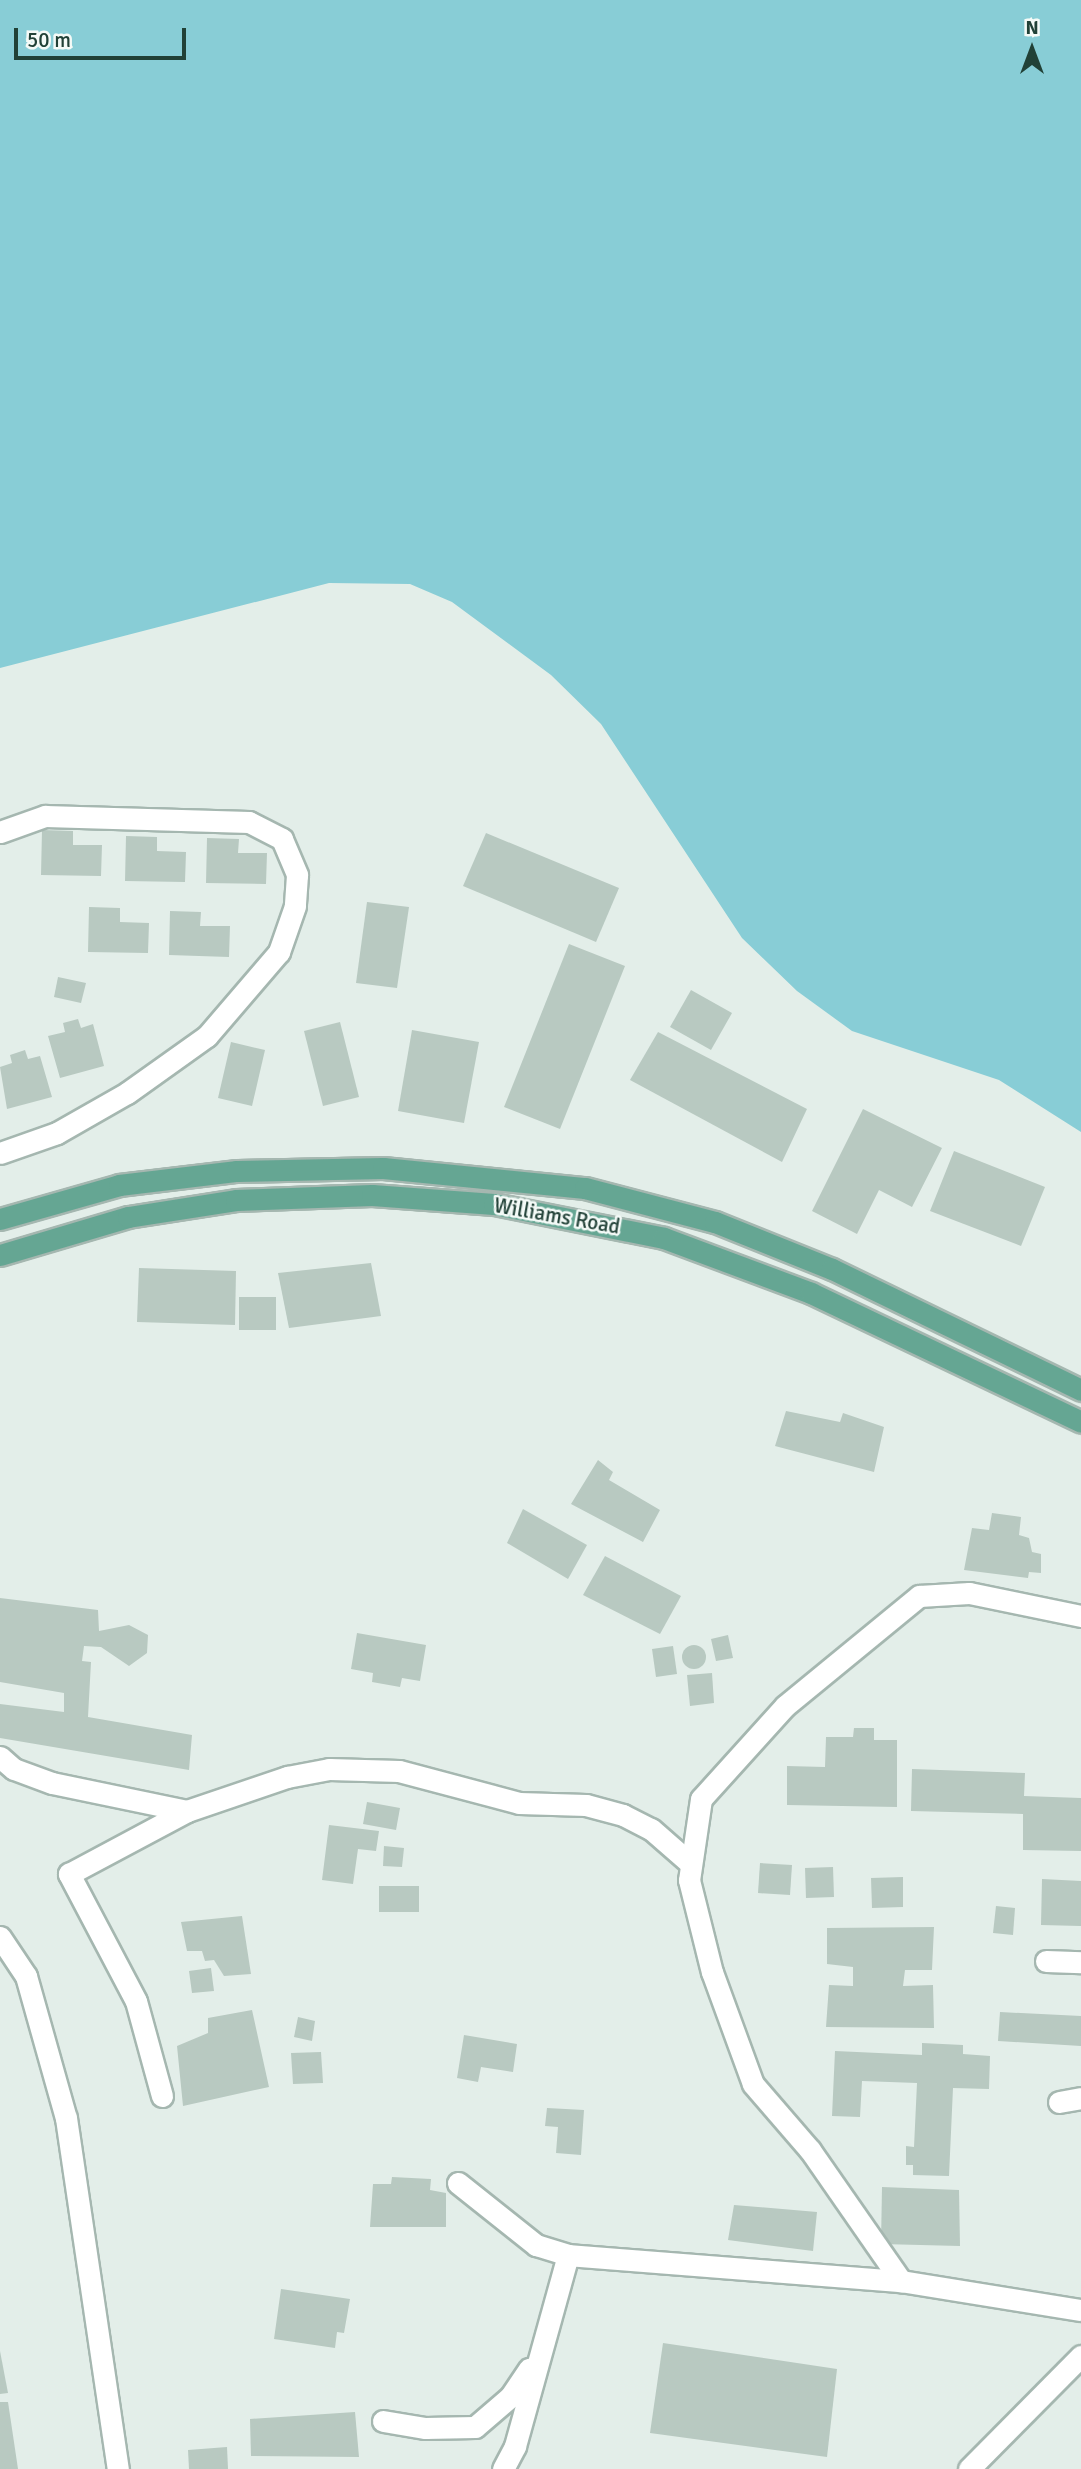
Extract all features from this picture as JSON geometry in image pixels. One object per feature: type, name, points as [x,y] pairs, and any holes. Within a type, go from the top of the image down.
[{"type":"main road","name":"Williams Road","points":[[0,1219],[119,1185],[237,1171],[383,1168],[585,1188],[715,1222],[832,1269],[1081,1390]]},
{"type":"main road","name":"Williams Road","points":[[0,1255],[128,1217],[236,1200],[372,1195],[494,1204],[632,1230],[725,1261],[811,1293],[1081,1422]]},
{"type":"street","points":[[0,832],[45,816],[249,822],[282,839],[297,875],[295,906],[279,952],[207,1036],[68,1127],[0,1153]]},
{"type":"street","points":[[901,2281],[810,2150],[753,2084],[712,1972],[689,1880],[701,1799],[785,1706],[919,1596],[969,1593],[1081,1616]]},
{"type":"street","points":[[0,1757],[14,1769],[52,1783],[187,1811]]},
{"type":"street","points":[[162,2096],[136,2001],[69,1874],[187,1811],[240,1789],[297,1775],[330,1769],[398,1771],[519,1803],[586,1805],[623,1815],[651,1829],[691,1864]]},
{"type":"street","points":[[0,1937],[26,1976],[66,2118],[118,2469]]},
{"type":"street","points":[[1046,1961],[1081,1962]]},
{"type":"street","points":[[1059,2102],[1081,2098]]},
{"type":"street","points":[[458,2183],[536,2245],[568,2255],[901,2281],[1081,2310]]},
{"type":"street","points":[[503,2469],[568,2255]]},
{"type":"street","points":[[383,2421],[425,2428],[475,2427],[510,2397],[539,2356]]},
{"type":"street","points":[[969,2469],[1081,2356]]},
{"type":"water","points":[[0,0],[1081,0],[1081,1132],[999,1080],[852,1031],[797,991],[742,938],[601,724],[551,675],[452,602],[410,584],[329,583],[0,668]]},
{"type":"building","points":[[42,830],[73,831],[73,845],[102,845],[101,876],[41,875]]},
{"type":"building","points":[[486,833],[619,888],[596,942],[463,886]]},
{"type":"building","points":[[126,836],[157,837],[157,851],[186,852],[185,882],[125,881]]},
{"type":"building","points":[[207,838],[239,839],[238,853],[267,853],[266,884],[206,883]]},
{"type":"building","points":[[367,902],[409,907],[397,988],[356,983]]},
{"type":"building","points":[[89,907],[120,908],[120,922],[149,923],[148,953],[88,952]]},
{"type":"building","points":[[170,911],[201,912],[200,926],[230,926],[229,957],[169,955]]},
{"type":"building","points":[[569,944],[625,966],[560,1129],[504,1107]]},
{"type":"building","points":[[58,977],[86,983],[81,1003],[54,997]]},
{"type":"building","points":[[691,990],[732,1013],[711,1050],[670,1027]]},
{"type":"building","points":[[78,1019],[81,1028],[93,1024],[104,1066],[60,1078],[48,1036],[65,1032],[63,1023]]},
{"type":"building","points":[[340,1022],[359,1097],[323,1106],[304,1031]]},
{"type":"building","points":[[412,1030],[479,1042],[464,1123],[398,1111]]},
{"type":"building","points":[[658,1032],[807,1109],[782,1162],[630,1080]]},
{"type":"building","points":[[231,1042],[265,1050],[252,1106],[218,1098]]},
{"type":"building","points":[[25,1050],[28,1059],[40,1056],[52,1097],[7,1109],[0,1067],[12,1063],[10,1055]]},
{"type":"building","points":[[863,1109],[942,1148],[912,1207],[879,1190],[857,1234],[812,1211]]},
{"type":"building","points":[[954,1151],[1045,1187],[1021,1246],[930,1211]]},
{"type":"building","points":[[371,1263],[381,1316],[289,1328],[278,1273]]},
{"type":"building","points":[[139,1268],[236,1271],[235,1325],[137,1322]]},
{"type":"building","points":[[239,1297],[276,1297],[276,1330],[239,1330]]},
{"type":"building","points":[[786,1411],[840,1422],[843,1413],[884,1427],[874,1472],[775,1446]]},
{"type":"building","points":[[598,1460],[613,1472],[609,1480],[660,1510],[643,1542],[571,1504]]},
{"type":"building","points":[[523,1509],[587,1545],[568,1579],[507,1543]]},
{"type":"building","points":[[992,1513],[1021,1517],[1019,1535],[1029,1538],[1032,1552],[1041,1554],[1041,1573],[1029,1572],[1028,1578],[964,1570],[972,1528],[989,1530]]},
{"type":"building","points":[[605,1556],[681,1596],[660,1634],[583,1595]]},
{"type":"building","points":[[0,1598],[98,1610],[99,1631],[129,1625],[148,1635],[147,1653],[129,1666],[101,1647],[84,1646],[82,1661],[91,1662],[88,1717],[192,1735],[189,1770],[0,1738],[0,1704],[64,1712],[64,1693],[0,1682]]},
{"type":"building","points":[[357,1633],[426,1645],[420,1681],[402,1678],[400,1687],[372,1682],[373,1673],[351,1669]]},
{"type":"building","points":[[728,1635],[733,1658],[716,1661],[711,1639]]},
{"type":"building","points":[[694,1645],[705,1652],[706,1657],[699,1668],[694,1669],[683,1662],[682,1657],[689,1646]]},
{"type":"building","points":[[673,1646],[677,1674],[656,1677],[652,1649]]},
{"type":"building","points":[[712,1673],[714,1703],[690,1706],[687,1675]]},
{"type":"building","points":[[854,1728],[874,1728],[874,1740],[897,1740],[897,1807],[787,1805],[787,1766],[825,1767],[826,1737],[853,1737]]},
{"type":"building","points":[[912,1769],[1025,1773],[1024,1796],[1081,1798],[1081,1851],[1023,1850],[1023,1814],[911,1811]]},
{"type":"building","points":[[367,1802],[400,1808],[396,1830],[363,1824]]},
{"type":"building","points":[[329,1825],[379,1831],[376,1851],[358,1849],[353,1884],[322,1880]]},
{"type":"building","points":[[384,1846],[404,1848],[402,1867],[383,1866]]},
{"type":"building","points":[[760,1863],[792,1865],[790,1895],[758,1893]]},
{"type":"building","points":[[833,1867],[834,1897],[806,1898],[805,1868]]},
{"type":"building","points":[[903,1877],[903,1907],[872,1908],[871,1878]]},
{"type":"building","points":[[1042,1879],[1081,1881],[1081,1926],[1041,1925]]},
{"type":"building","points":[[379,1886],[419,1886],[419,1912],[379,1912]]},
{"type":"building","points":[[996,1906],[1015,1908],[1013,1935],[993,1933]]},
{"type":"building","points":[[242,1916],[251,1974],[224,1976],[214,1960],[205,1961],[202,1951],[187,1951],[181,1922]]},
{"type":"building","points":[[934,1927],[932,1970],[905,1970],[903,1986],[933,1985],[934,2028],[826,2027],[829,1985],[853,1986],[853,1967],[827,1964],[827,1928]]},
{"type":"building","points":[[211,1968],[214,1991],[192,1993],[189,1971]]},
{"type":"building","points":[[252,2010],[269,2087],[183,2106],[177,2046],[208,2033],[208,2018]]},
{"type":"building","points":[[1000,2012],[1081,2016],[1081,2046],[998,2041]]},
{"type":"building","points":[[298,2017],[315,2021],[312,2041],[294,2037]]},
{"type":"building","points":[[464,2035],[517,2044],[513,2072],[481,2067],[478,2082],[457,2078]]},
{"type":"building","points":[[922,2043],[963,2045],[963,2054],[990,2056],[989,2089],[953,2088],[949,2176],[913,2175],[913,2165],[906,2165],[906,2146],[914,2147],[917,2083],[862,2081],[860,2117],[832,2116],[835,2051],[922,2055]]},
{"type":"building","points":[[321,2052],[323,2083],[293,2084],[291,2053]]},
{"type":"building","points":[[547,2108],[584,2110],[581,2155],[556,2153],[558,2127],[545,2126]]},
{"type":"building","points":[[392,2177],[431,2179],[430,2190],[446,2193],[446,2227],[370,2227],[373,2184],[391,2184]]},
{"type":"building","points":[[882,2187],[959,2190],[960,2246],[881,2244]]},
{"type":"building","points":[[734,2205],[817,2212],[813,2251],[728,2240]]},
{"type":"building","points":[[281,2289],[350,2299],[344,2333],[337,2332],[335,2348],[274,2339]]},
{"type":"building","points":[[663,2343],[837,2369],[827,2457],[650,2433]]},
{"type":"building","points":[[0,2351],[8,2393],[0,2394]]},
{"type":"building","points":[[0,2402],[8,2402],[18,2469],[0,2469]]},
{"type":"building","points":[[355,2412],[359,2457],[251,2456],[250,2419]]},
{"type":"building","points":[[227,2447],[228,2469],[189,2469],[188,2450]]}]
